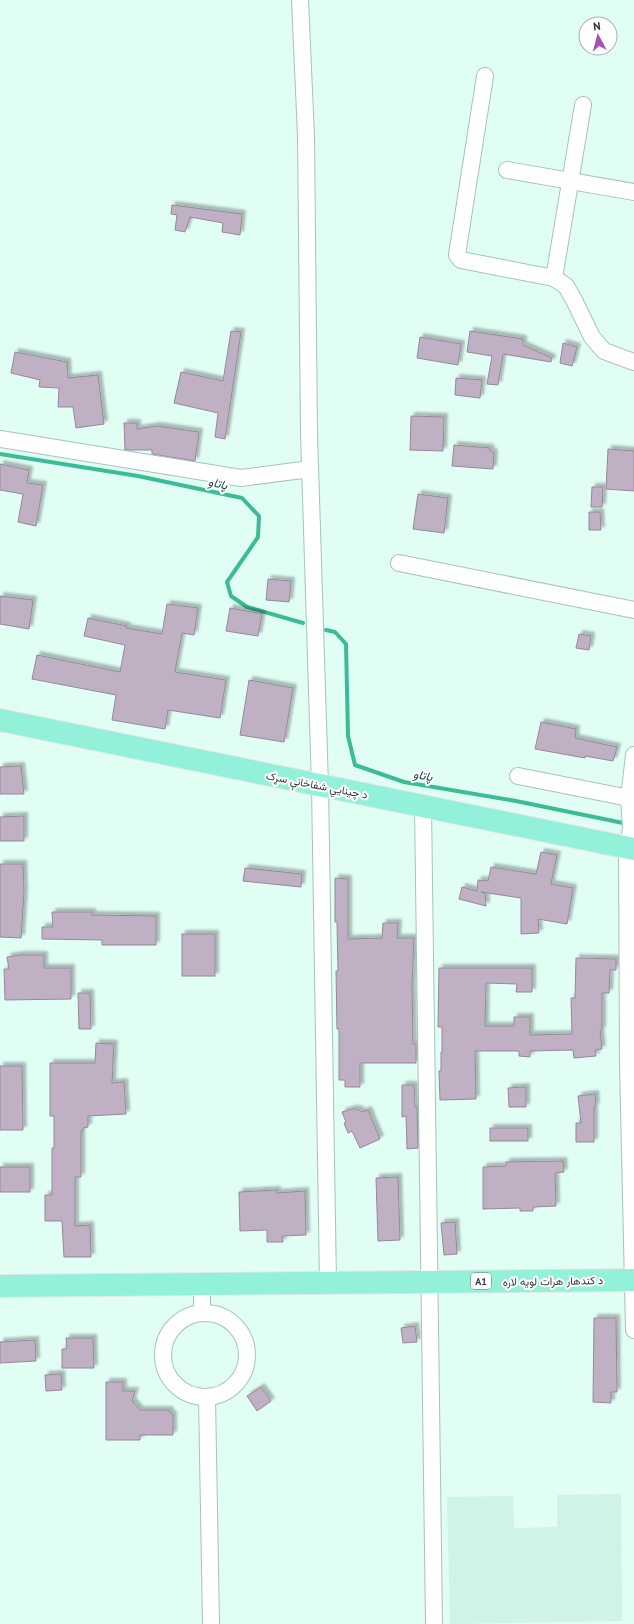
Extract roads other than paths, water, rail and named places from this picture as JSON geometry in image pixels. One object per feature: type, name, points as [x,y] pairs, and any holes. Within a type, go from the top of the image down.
[{"type":"main road","name":"د چينايي شفاخانې سړک","points":[[0,720],[423,806],[630,842]]},
{"type":"main road","name":"د کندهار هرات لویه لاره","points":[[0,1286],[633,1280]]},
{"type":"street","points":[[300,0],[306,136],[310,469],[320,786],[328,1284]]},
{"type":"street","points":[[485,76],[457,255],[461,260],[554,278],[566,286],[592,337],[604,351],[634,362]]},
{"type":"street","points":[[554,278],[583,105]]},
{"type":"street","points":[[507,170],[634,192]]},
{"type":"street","points":[[0,439],[241,478],[310,469]]},
{"type":"street","points":[[399,563],[634,610]]},
{"type":"street","points":[[634,754],[630,842],[628,1064],[634,1330]]},
{"type":"street","points":[[518,776],[631,803]]},
{"type":"street","points":[[423,806],[434,1624]]},
{"type":"street","points":[[202,1285],[202,1313]]},
{"type":"street","points":[[202,1313],[217,1315],[230,1322],[240,1332],[246,1346],[247,1360],[242,1374],[234,1386],[221,1394],[207,1398],[194,1396],[182,1391],[172,1382],[165,1371],[162,1358],[164,1345],[169,1332],[178,1323],[189,1316],[202,1313]]},
{"type":"street","points":[[207,1398],[211,1624]]},
{"type":"waterway","name":"پاتاو","points":[[0,454],[138,476],[242,498],[259,516],[258,537],[227,582],[231,596],[247,607],[303,623]]},
{"type":"waterway","name":"پاتاو","points":[[326,630],[335,632],[346,644],[348,736],[355,765],[404,782],[516,801],[628,824]]}]
